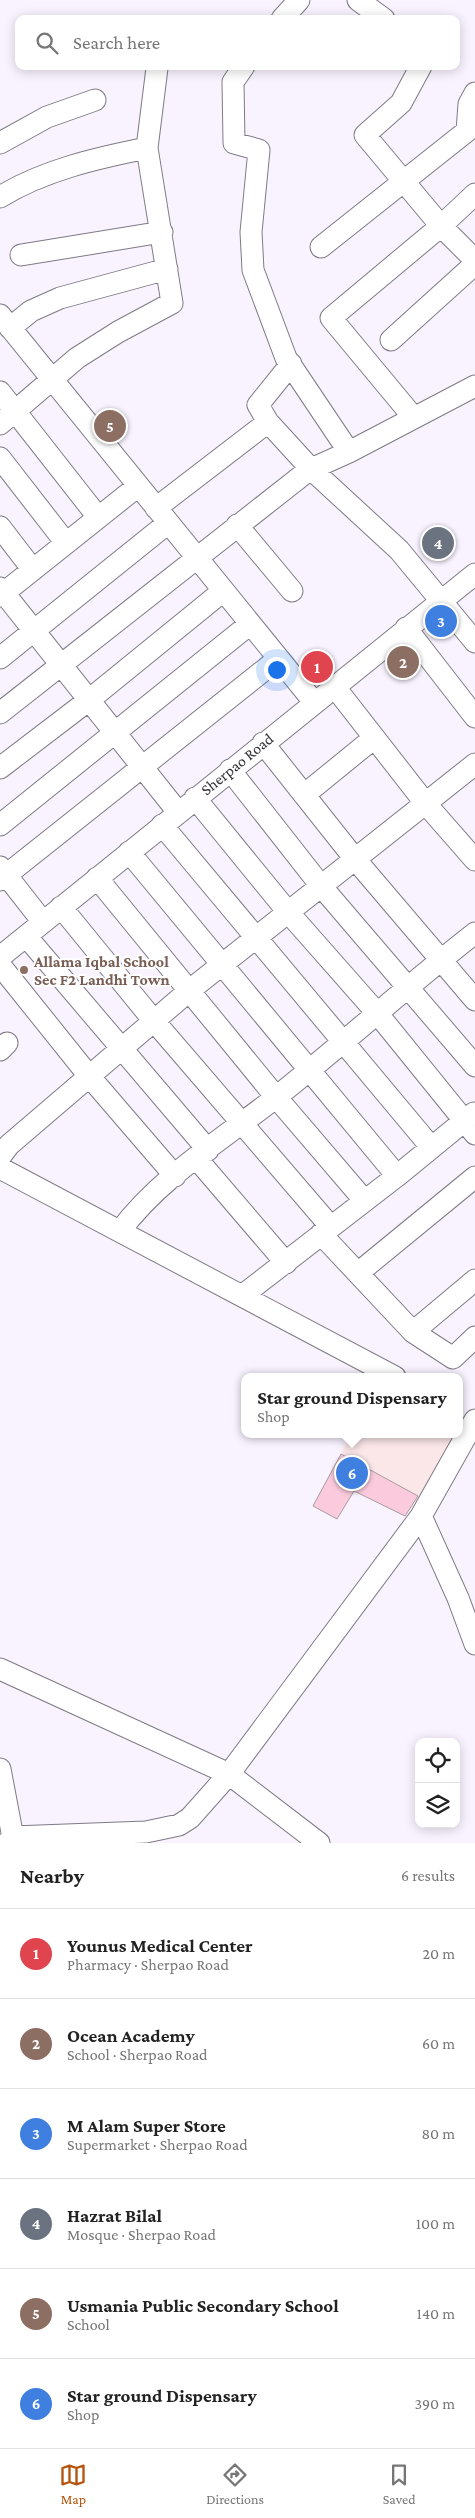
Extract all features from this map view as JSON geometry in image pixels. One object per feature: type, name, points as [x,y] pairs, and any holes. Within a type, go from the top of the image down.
[{"type":"street","points":[[286,15],[299,0]]},
{"type":"street","points":[[358,0],[379,15]]},
{"type":"street","points":[[8,418],[53,381],[77,358],[110,337],[171,305],[173,298],[148,148],[157,70]]},
{"type":"street","points":[[241,70],[233,82],[234,143],[258,150],[251,232],[253,270],[290,364],[349,452]]},
{"type":"street","points":[[391,340],[475,262],[440,226],[365,135],[401,102],[418,70]]},
{"type":"street","points":[[321,247],[467,131],[469,104],[475,92]]},
{"type":"street","points":[[0,143],[47,117],[95,100]]},
{"type":"street","points":[[0,197],[52,173],[100,158],[148,148]]},
{"type":"street","points":[[414,418],[331,318],[475,194]]},
{"type":"street","points":[[21,255],[162,232]]},
{"type":"street","points":[[167,269],[60,298],[5,322],[314,702]]},
{"type":"street","points":[[290,364],[258,405],[268,422],[312,469],[399,550],[475,642]]},
{"type":"street","points":[[0,713],[195,557],[312,469],[349,452],[475,386]]},
{"type":"street","points":[[0,392],[8,418],[98,517]]},
{"type":"street","points":[[0,658],[34,631],[268,422]]},
{"type":"street","points":[[0,458],[66,543]]},
{"type":"street","points":[[138,486],[33,570],[1,592],[61,664],[178,812],[256,938],[344,1040],[431,1147]]},
{"type":"street","points":[[237,526],[292,591]]},
{"type":"street","points":[[0,527],[33,570]]},
{"type":"street","name":"Sherpao Road","points":[[0,957],[263,743],[475,574]]},
{"type":"street","points":[[0,768],[89,700],[223,591]]},
{"type":"street","points":[[0,825],[250,624]]},
{"type":"street","points":[[406,628],[475,717]]},
{"type":"street","points":[[43,922],[2,874],[278,658]]},
{"type":"street","points":[[334,686],[426,804],[475,860]]},
{"type":"street","points":[[304,795],[374,738]]},
{"type":"street","points":[[263,743],[355,859],[475,1000]]},
{"type":"street","points":[[230,770],[321,886],[475,1066]]},
{"type":"street","points":[[0,1158],[9,1145],[190,990],[426,804],[472,772]]},
{"type":"street","points":[[178,812],[288,912],[471,1122],[431,1147],[286,1263],[242,1295]]},
{"type":"street","points":[[129,852],[397,1176]]},
{"type":"street","points":[[97,878],[276,1097],[364,1200]]},
{"type":"street","points":[[61,907],[154,1021],[242,1124],[358,1273],[414,1332],[453,1358],[475,1337]]},
{"type":"street","points":[[120,1231],[136,1210],[175,1176],[310,1070],[440,960],[475,933]]},
{"type":"street","points":[[26,936],[121,1049],[286,1263]]},
{"type":"street","points":[[0,965],[89,1076],[175,1176]]},
{"type":"street","points":[[0,1168],[388,1373]]},
{"type":"street","points":[[358,1273],[475,1177]]},
{"type":"street","points":[[414,1332],[475,1280]]},
{"type":"street","points":[[0,1769],[11,1841],[146,1832],[179,1825],[190,1818],[229,1774],[420,1516],[475,1420],[463,1414]]},
{"type":"street","points":[[420,1516],[458,1598],[475,1644]]},
{"type":"street","points":[[0,1669],[229,1774],[319,1843]]},
{"type":"shaded area","points":[[349,1438],[456,1438],[424,1500],[341,1454]]},
{"type":"building","points":[[341,1454],[418,1496],[405,1516],[354,1491],[337,1519],[313,1506]]},
{"type":"place","name":"Usmania Public Secondary School","points":[[110,426]]},
{"type":"place","name":"Hazrat Bilal","points":[[438,543]]},
{"type":"place","name":"M Alam Super Store","points":[[441,621]]},
{"type":"place","name":"Ocean Academy","points":[[403,662]]},
{"type":"place","name":"Younus Medical Center","points":[[317,667]]},
{"type":"place","name":"Allama Iqbal School Sec F2 Landhi Town","points":[[24,970]]},
{"type":"place","name":"Star ground Dispensary","points":[[352,1473]]}]
